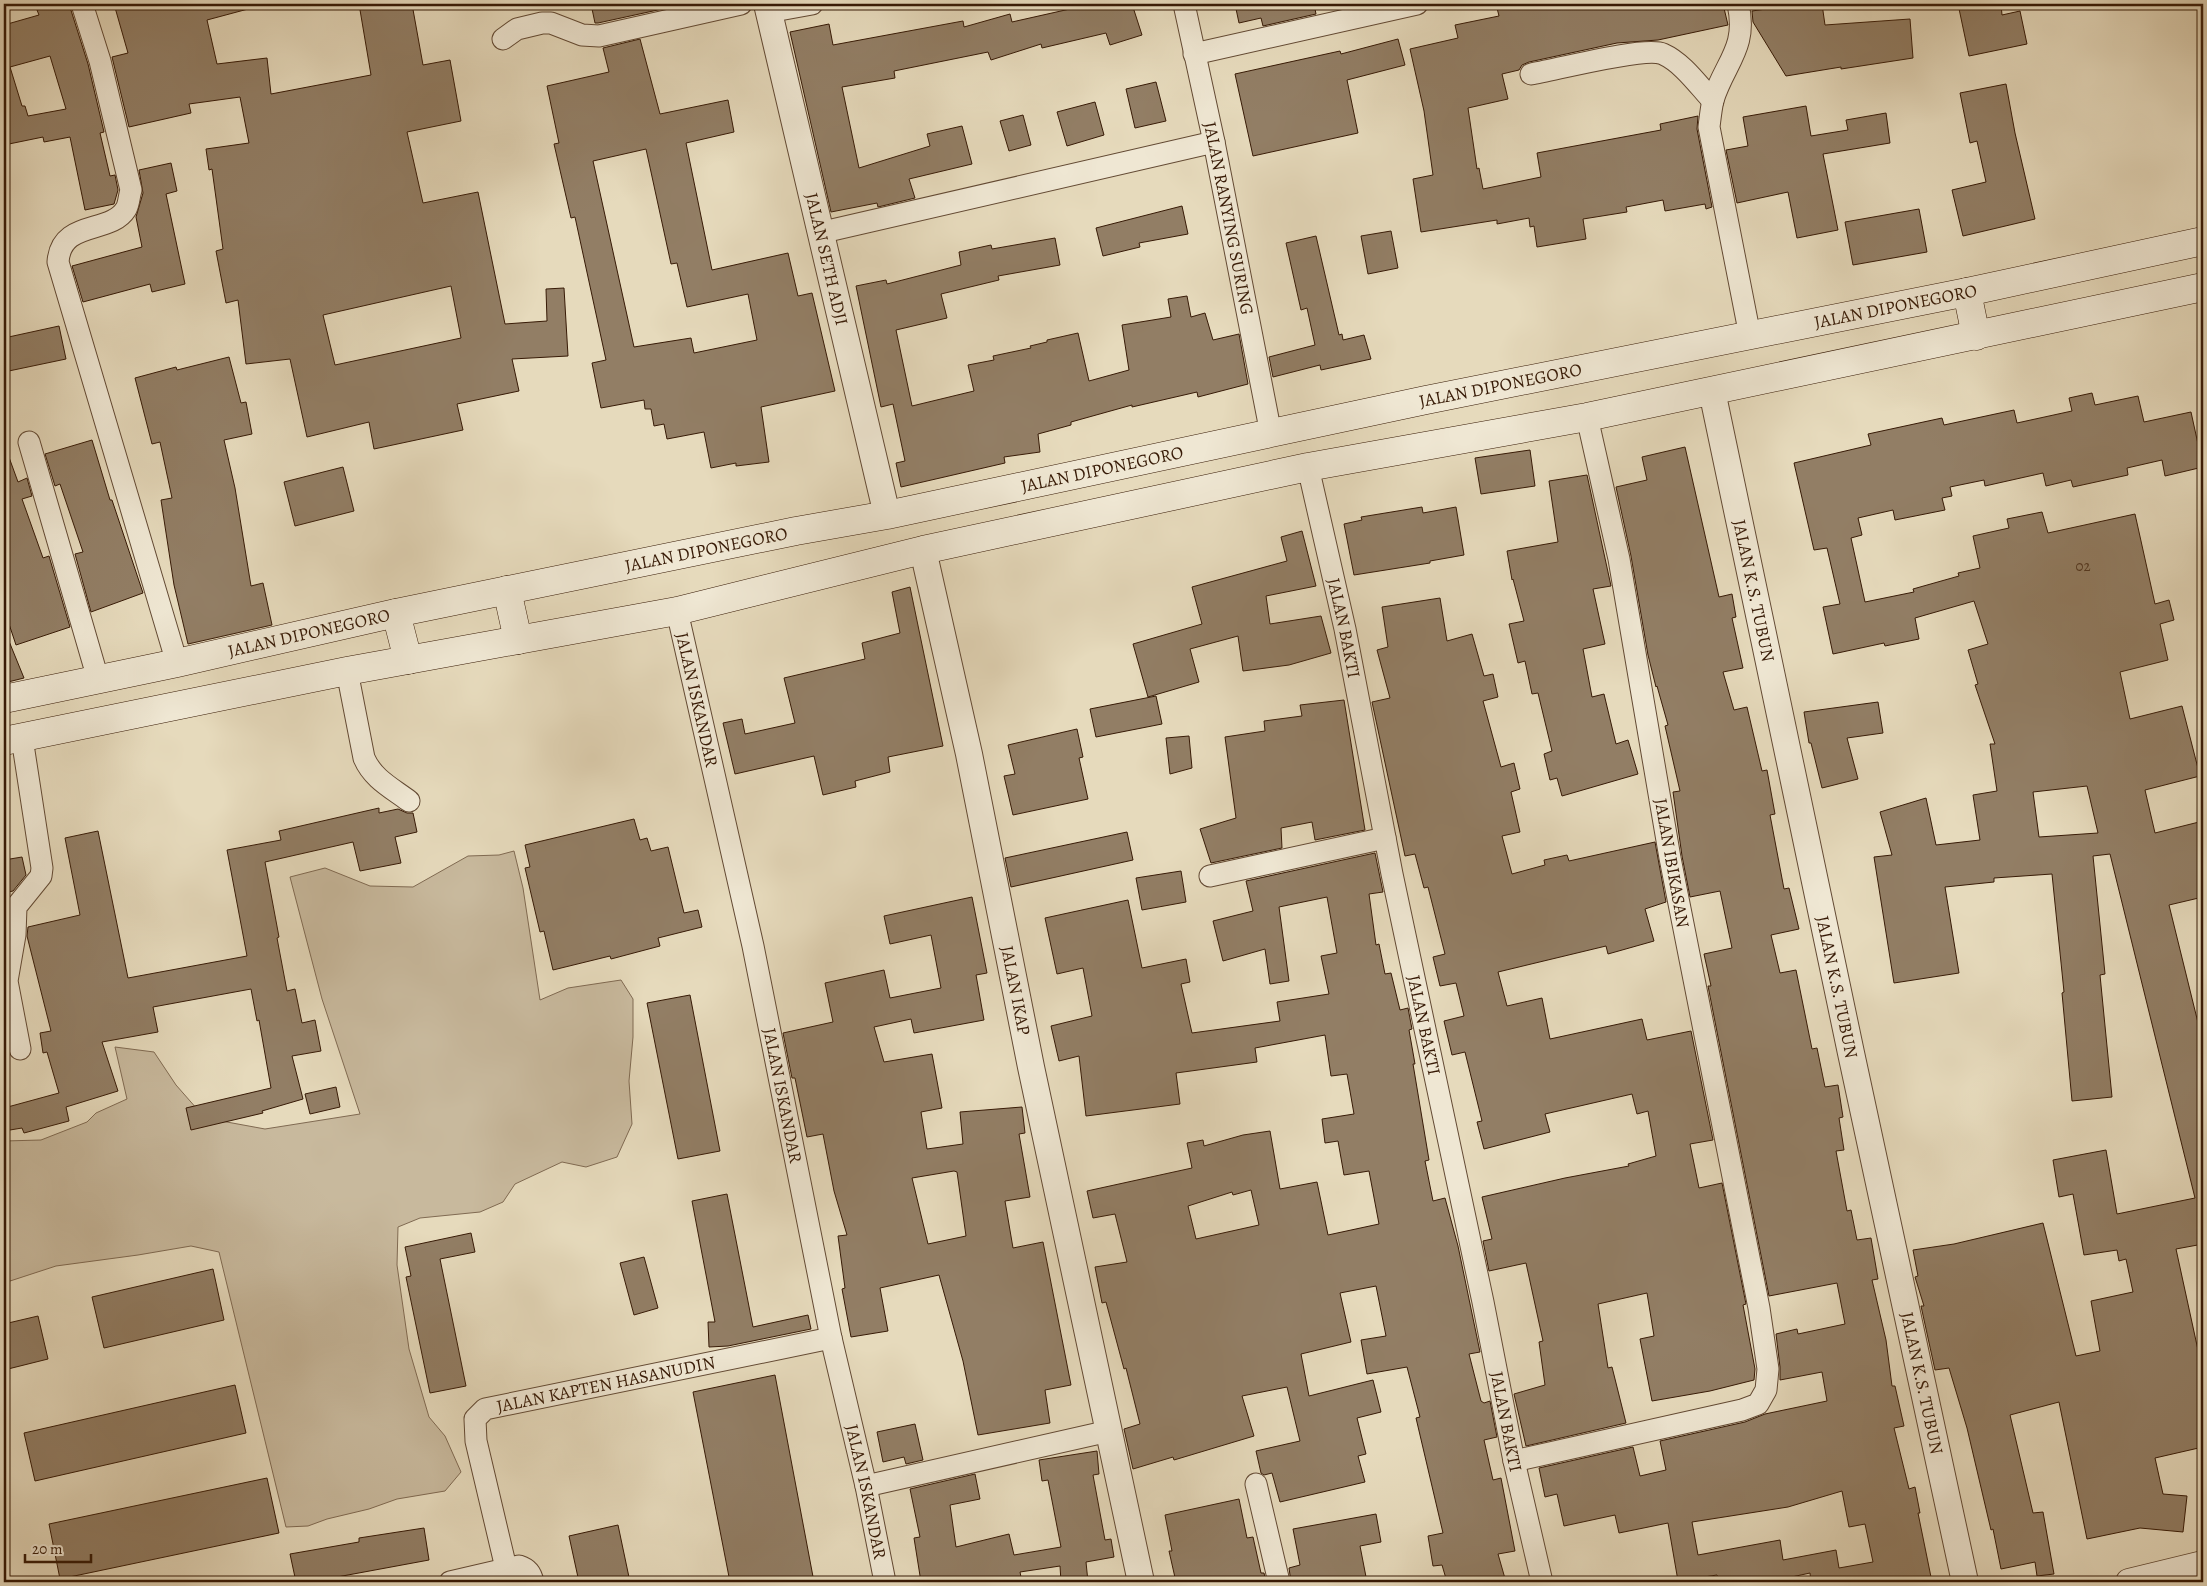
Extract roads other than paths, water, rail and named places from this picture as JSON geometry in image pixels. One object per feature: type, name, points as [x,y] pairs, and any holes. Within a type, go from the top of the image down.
[{"type":"main road","name":"JALAN DIPONEGORO","points":[[4,699],[176,664],[396,613],[796,531],[887,515],[1426,400],[1967,292],[2203,241]]},
{"type":"main road","points":[[13,739],[347,670],[678,611],[923,550],[1308,467],[1712,391],[2203,287]]},
{"type":"main road","points":[[1967,292],[1976,336]]},
{"type":"main road","points":[[507,590],[518,640]]},
{"type":"main road","points":[[396,613],[408,660]]},
{"type":"street","points":[[82,4],[100,61],[130,190],[127,208],[120,216],[78,231],[61,248],[58,262],[176,664]]},
{"type":"street","points":[[503,39],[516,29],[551,23],[582,35],[599,36],[742,4]]},
{"type":"street","points":[[767,8],[812,4]]},
{"type":"street","name":"JALAN RANYING SURING","points":[[1184,4],[1214,142],[1271,434]]},
{"type":"street","points":[[1738,4],[1742,18],[1742,34],[1736,53],[1713,101],[1709,128],[1750,336]]},
{"type":"street","points":[[1194,54],[1409,5]]},
{"type":"street","name":"JALAN SETH ADJI","points":[[767,8],[887,515]]},
{"type":"street","points":[[1531,74],[1639,53],[1660,53],[1681,68],[1713,101]]},
{"type":"street","points":[[819,233],[1214,142]]},
{"type":"street","name":"JALAN K.S. TUBUN","points":[[1712,391],[1853,1062],[1965,1582]]},
{"type":"street","name":"JALAN IBIKASAN","points":[[1514,1462],[1742,1410],[1758,1404],[1766,1390],[1768,1369],[1758,1308],[1670,858],[1618,559],[1587,416]]},
{"type":"street","points":[[29,442],[98,679]]},
{"type":"street","name":"JALAN BAKTI","points":[[1308,467],[1345,630],[1385,838],[1483,1302],[1514,1462],[1542,1582]]},
{"type":"street","name":"JALAN IKAP","points":[[923,550],[969,754],[1031,1067],[1141,1582]]},
{"type":"street","name":"JALAN ISKANDAR","points":[[678,611],[753,946],[831,1338],[866,1486],[885,1582]]},
{"type":"street","points":[[347,670],[364,758],[369,769],[376,777],[410,801]]},
{"type":"street","points":[[13,739],[42,868],[41,876],[16,907],[15,935],[7,981],[20,1049]]},
{"type":"street","points":[[1210,876],[1385,838]]},
{"type":"street","name":"JALAN KAPTEN HASANUDIN","points":[[506,1568],[476,1441],[474,1419],[485,1409],[831,1338]]},
{"type":"street","points":[[866,1486],[1109,1430]]},
{"type":"street","points":[[1256,1484],[1278,1582]]},
{"type":"street","points":[[2129,1582],[2203,1564]]},
{"type":"street","points":[[450,1582],[519,1566],[531,1574],[533,1582]]}]
